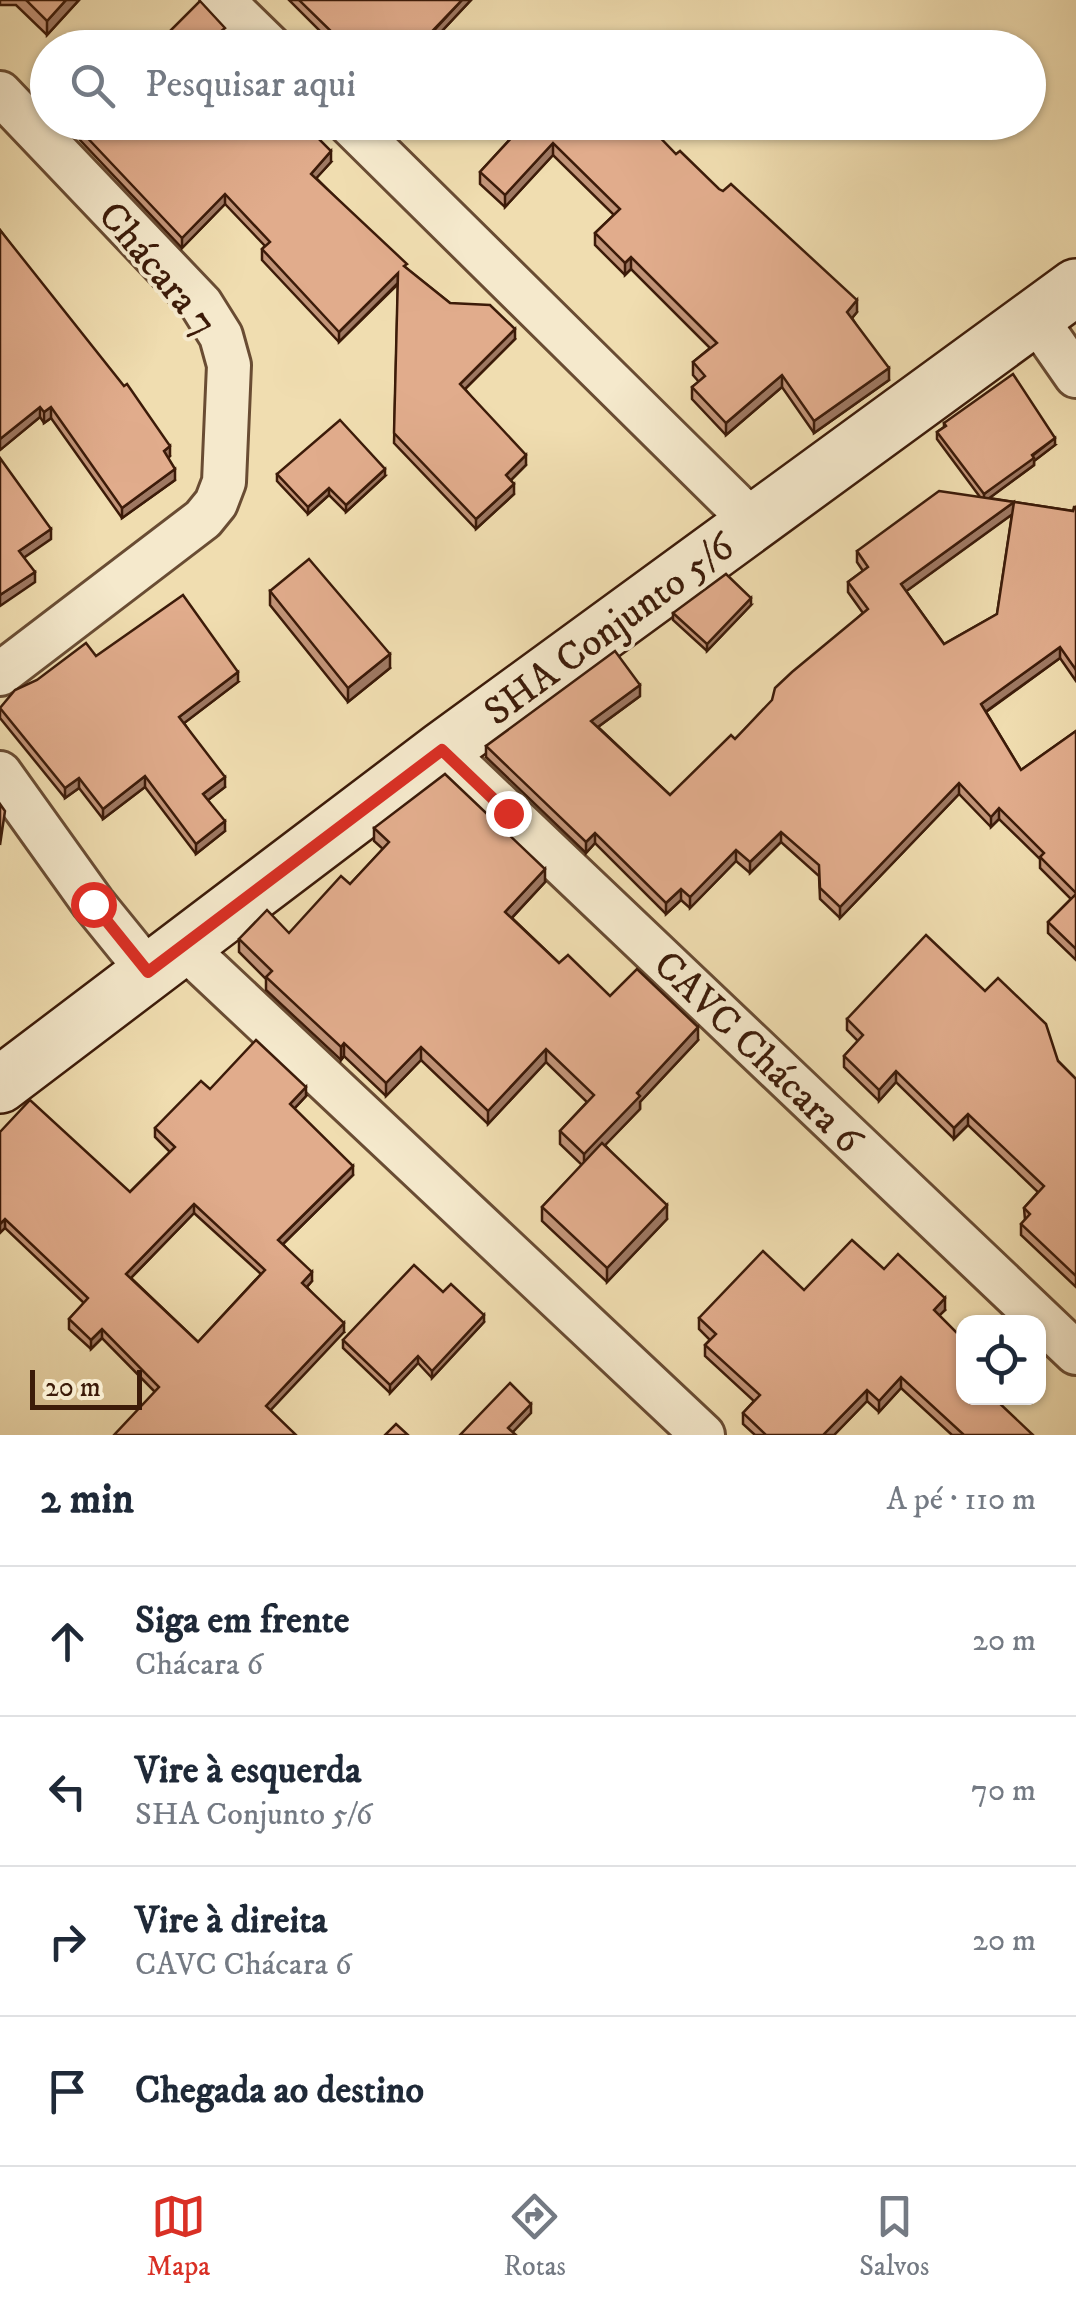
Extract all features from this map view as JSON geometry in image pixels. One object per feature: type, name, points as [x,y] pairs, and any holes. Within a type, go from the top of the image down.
[{"type":"street","points":[[222,0],[253,30]]},
{"type":"street","name":"Chácara 7","points":[[0,93],[30,124]]},
{"type":"street","name":"Chácara 7","points":[[0,674],[204,519],[224,482],[229,365],[222,336],[201,304],[45,140]]},
{"type":"street","points":[[366,140],[753,522]]},
{"type":"street","points":[[1056,302],[1076,376]]},
{"type":"street","name":"SHA Conjunto 5/6","points":[[0,1084],[442,750],[1056,302]]},
{"type":"street","name":"CAVC Chácara 6","points":[[442,750],[1076,1353]]},
{"type":"street","points":[[0,772],[93,904],[166,959],[703,1435]]},
{"type":"building","points":[[26,0],[66,0],[47,21]]},
{"type":"building","points":[[299,0],[462,0],[433,30],[330,30]]},
{"type":"building","points":[[200,1],[225,28],[222,30],[171,30]]},
{"type":"building","points":[[89,140],[320,140],[331,151],[311,174],[407,264],[404,266],[450,303],[490,305],[515,329],[460,384],[526,455],[506,475],[514,484],[476,519],[394,433],[398,273],[339,332],[262,249],[270,242],[225,194],[182,238]]},
{"type":"building","points":[[509,140],[662,140],[676,154],[680,151],[719,189],[723,191],[731,184],[857,300],[847,312],[889,368],[814,421],[782,375],[726,423],[692,387],[705,376],[693,362],[717,343],[631,257],[625,263],[595,233],[620,209],[553,143],[505,195],[480,172]]},
{"type":"building","points":[[0,230],[124,386],[127,384],[170,446],[164,451],[175,469],[122,508],[51,407],[44,412],[40,407],[0,439]]},
{"type":"building","points":[[1013,374],[1055,438],[984,494],[937,432]]},
{"type":"building","points":[[340,420],[385,469],[346,505],[329,488],[308,507],[277,474]]},
{"type":"building","points":[[0,458],[51,529],[19,551],[35,572],[0,595]]},
{"type":"building","points":[[939,491],[1014,502],[1073,511],[1076,507],[1076,670],[1060,647],[981,704],[1021,770],[1076,731],[1076,893],[1040,857],[1044,853],[999,808],[991,817],[959,783],[840,907],[820,888],[819,865],[781,832],[750,862],[736,850],[690,897],[681,889],[666,903],[595,833],[586,842],[486,746],[615,651],[640,685],[591,721],[670,795],[731,735],[735,739],[792,672],[868,609],[848,582],[868,567],[857,551]],"holes":[[[1014,502],[997,614],[944,644],[901,584]]]},
{"type":"building","points":[[309,559],[390,654],[348,688],[270,591]]},
{"type":"building","points":[[726,574],[751,598],[707,644],[673,613]]},
{"type":"building","points":[[183,595],[238,672],[179,717],[225,777],[203,794],[225,821],[196,844],[145,776],[103,809],[79,778],[65,788],[0,708],[15,690],[37,680],[86,643],[96,656]]},
{"type":"building","points":[[445,774],[545,869],[505,912],[559,963],[568,955],[610,996],[637,969],[698,1027],[584,1154],[560,1131],[594,1095],[546,1049],[488,1111],[421,1047],[386,1083],[266,977],[272,971],[239,939],[267,910],[289,933],[341,876],[350,884],[389,842],[374,828]]},
{"type":"building","points":[[0,804],[5,811],[0,845]]},
{"type":"building","points":[[1076,894],[1076,949],[1048,922]]},
{"type":"building","points":[[926,935],[985,991],[998,978],[1046,1024],[1058,1061],[1076,1079],[1076,1276],[1021,1224],[1030,1214],[1024,1208],[1044,1186],[968,1114],[954,1128],[896,1071],[879,1090],[844,1056],[863,1035],[847,1019]]},
{"type":"building","points":[[256,1040],[306,1087],[290,1104],[353,1166],[278,1240],[312,1272],[302,1283],[344,1323],[266,1406],[296,1435],[114,1435],[159,1387],[102,1329],[91,1340],[69,1319],[88,1298],[5,1219],[0,1224],[0,1132],[30,1100],[130,1192],[175,1147],[155,1128],[201,1081],[210,1089]],"holes":[[[194,1204],[265,1270],[198,1342],[126,1274]]]},
{"type":"building","points":[[602,1143],[667,1205],[607,1268],[542,1207]]},
{"type":"building","points":[[852,1240],[884,1269],[898,1254],[945,1298],[934,1310],[956,1332],[956,1405],[1001,1405],[1033,1435],[964,1435],[901,1377],[879,1401],[867,1390],[823,1435],[766,1435],[743,1413],[760,1395],[705,1345],[716,1334],[699,1318],[763,1251],[804,1290]]},
{"type":"building","points":[[414,1265],[443,1292],[451,1284],[484,1315],[432,1371],[418,1356],[390,1385],[343,1340]]},
{"type":"building","points":[[510,1383],[531,1404],[508,1428],[516,1435],[460,1435]]},
{"type":"building","points":[[396,1424],[408,1435],[385,1435]]},
{"type":"route","points":[[93,904],[148,972],[442,750],[508,813]]}]
